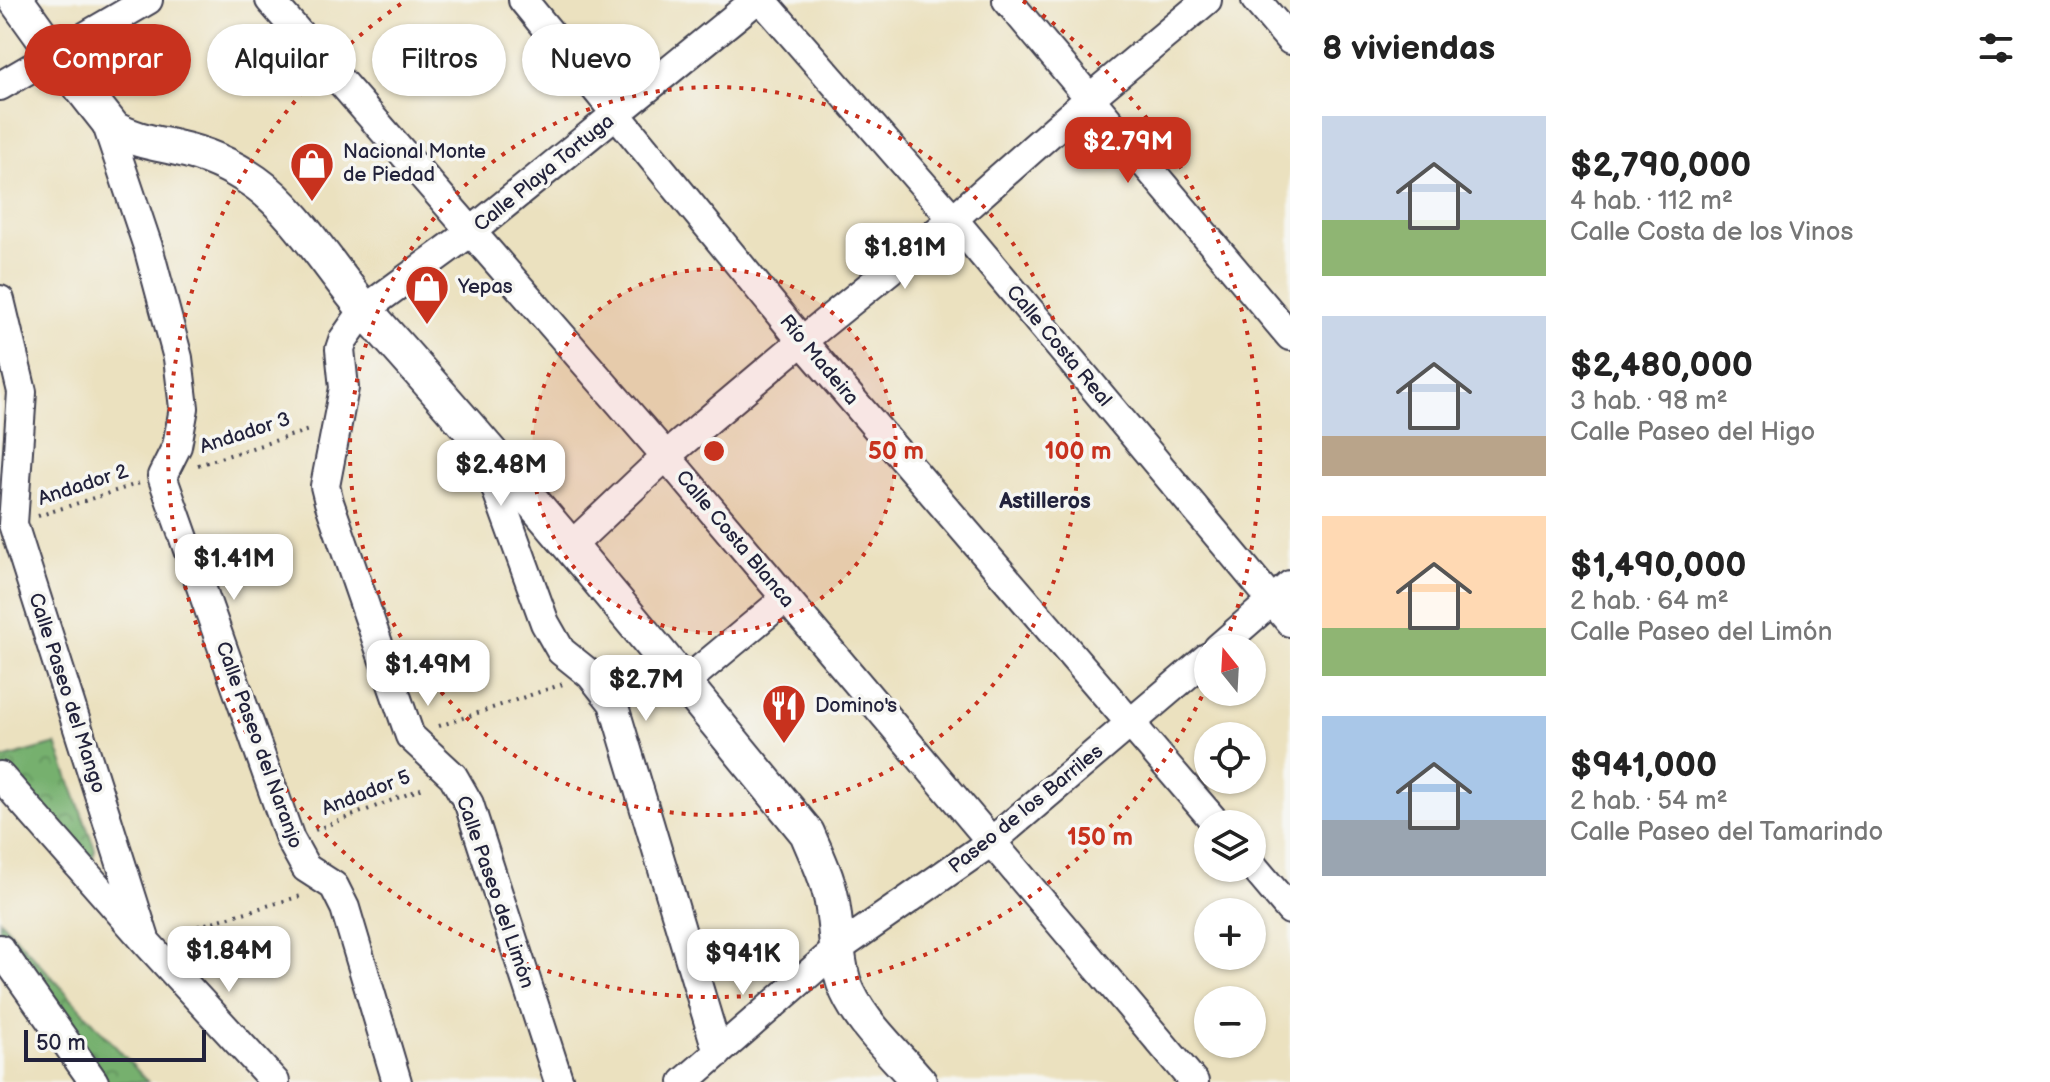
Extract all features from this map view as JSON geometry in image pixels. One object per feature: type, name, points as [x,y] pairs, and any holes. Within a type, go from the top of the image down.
[{"type":"main road","points":[[16,0],[33,24]]},
{"type":"main road","points":[[87,96],[114,129],[127,136],[231,167],[275,198],[364,310],[476,434],[571,546],[807,833],[824,871],[833,908],[836,950],[845,985],[862,1015],[919,1082]]},
{"type":"street","points":[[105,24],[148,0]]},
{"type":"street","name":"Calle Costa Blanca","points":[[270,0],[666,456],[1194,1082]]},
{"type":"street","name":"Río Madeira","points":[[523,0],[802,341],[1205,810]]},
{"type":"street","name":"Calle Playa Tortuga","points":[[364,310],[472,231],[759,0]]},
{"type":"street","name":"Calle Costa Real","points":[[759,0],[1281,592],[1290,622]]},
{"type":"street","points":[[1007,0],[1290,336]]},
{"type":"street","points":[[571,546],[666,456],[953,219],[1207,0]]},
{"type":"street","points":[[1256,0],[1290,40]]},
{"type":"street","points":[[0,86],[24,71]]},
{"type":"street","points":[[105,119],[148,247],[178,358],[184,408],[177,446],[162,476]]},
{"type":"street","name":"Calle Paseo del Mango","points":[[0,300],[22,392],[13,524],[146,942]]},
{"type":"street","name":"Calle Paseo del Limón","points":[[364,310],[340,349],[344,388],[325,486],[410,736],[453,776],[469,804],[559,1082]]},
{"type":"street","points":[[476,434],[545,623],[561,651],[591,675],[613,703],[718,1053]]},
{"type":"street","name":"Calle Paseo del Naranjo","points":[[162,476],[290,839],[306,868],[334,886],[345,908],[397,1082]]},
{"type":"street","points":[[1234,634],[1281,592]]},
{"type":"street","points":[[684,683],[785,599]]},
{"type":"street","name":"Paseo de los Barriles","points":[[684,1082],[836,950],[991,842],[1194,669]]},
{"type":"street","points":[[0,776],[275,1082]]},
{"type":"street","points":[[1266,882],[1290,910]]},
{"type":"street","points":[[0,949],[94,1082]]},
{"type":"path","name":"Andador 3","points":[[162,476],[338,420]]},
{"type":"path","name":"Andador 2","points":[[13,524],[162,476]]},
{"type":"path","points":[[410,736],[591,675]]},
{"type":"path","name":"Andador 5","points":[[290,839],[453,776]]},
{"type":"path","points":[[146,942],[334,886]]},
{"type":"green space","points":[[56,744],[95,849],[92,862],[0,788],[0,756],[2,759]]},
{"type":"green space","points":[[0,920],[148,1082],[84,1082],[0,964]]},
{"type":"place","name":"Nacional Monte de Piedad","points":[[312,203]]},
{"type":"place","name":"Yepas","points":[[427,326]]},
{"type":"place","name":"Domino's","points":[[784,745]]},
{"type":"district","name":"Astilleros","points":[[1045,501]]}]
